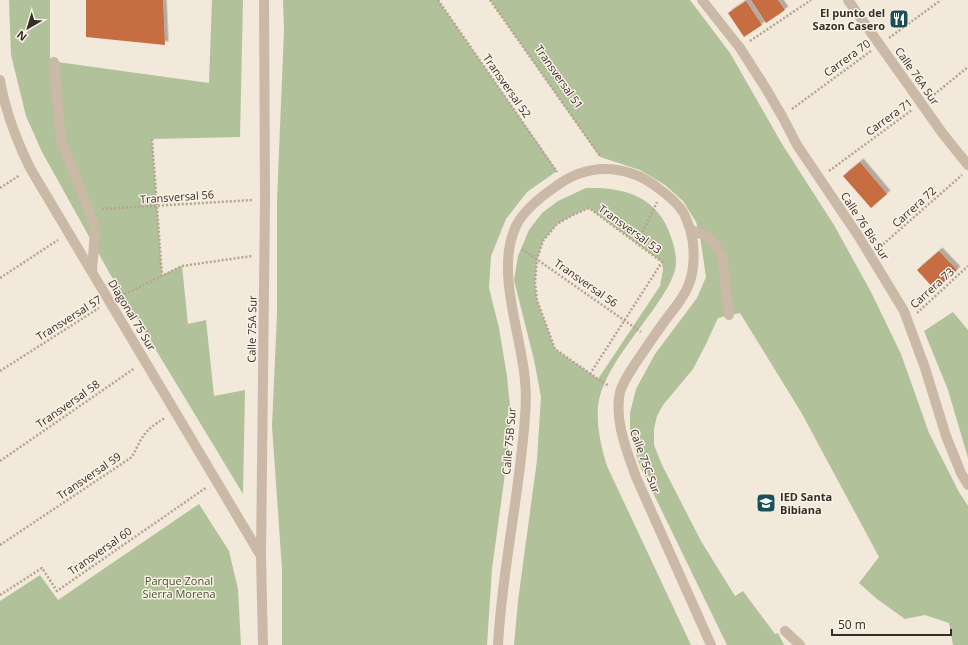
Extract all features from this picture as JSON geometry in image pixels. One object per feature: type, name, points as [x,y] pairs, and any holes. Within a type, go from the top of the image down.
[{"type":"street","name":"Calle 75A Sur","points":[[263,645],[261,556],[265,199],[264,0]]},
{"type":"street","name":"Calle 76 Bis Sur","points":[[702,0],[740,48],[765,87],[797,145],[870,256],[904,311],[925,368],[946,436],[961,473],[968,485]]},
{"type":"street","name":"Calle 76A Sur","points":[[848,0],[950,144],[968,165]]},
{"type":"street","points":[[54,62],[61,140],[89,210],[95,231],[92,271]]},
{"type":"street","name":"Diagonal 75 Sur","points":[[0,80],[7,114],[15,136],[30,168],[261,556]]},
{"type":"street","points":[[511,240],[517,224],[529,209],[542,196],[563,181],[582,172],[608,168],[638,175],[662,191],[682,210],[690,230],[709,237],[722,256],[729,315]]},
{"type":"street","name":"Calle 75C Sur","points":[[690,230],[693,244],[693,272],[689,286],[627,377],[620,392],[619,409],[621,429],[626,449],[650,509],[711,645]]},
{"type":"street","name":"Calle 75B Sur","points":[[498,645],[502,595],[522,450],[525,414],[525,380],[510,291],[507,258],[511,240]]},
{"type":"street","points":[[785,631],[800,645]]},
{"type":"path","name":"Transversal 52","points":[[438,0],[563,181]]},
{"type":"path","name":"Transversal 51","points":[[490,0],[608,168]]},
{"type":"path","points":[[740,48],[811,0]]},
{"type":"path","name":"Carrera 70","points":[[782,116],[941,0]]},
{"type":"path","name":"Carrera 71","points":[[819,179],[922,104],[968,67]]},
{"type":"path","points":[[152,139],[162,276]]},
{"type":"path","points":[[0,188],[30,168]]},
{"type":"path","name":"Carrera 72","points":[[870,256],[962,174]]},
{"type":"path","points":[[637,243],[662,191]]},
{"type":"path","name":"Transversal 56","points":[[89,210],[265,199]]},
{"type":"path","name":"Transversal 53","points":[[537,259],[543,241],[557,224],[589,208],[662,262],[624,320]]},
{"type":"path","points":[[0,278],[69,232]]},
{"type":"path","name":"Transversal 56","points":[[511,240],[652,339]]},
{"type":"path","name":"Transversal 57","points":[[0,371],[110,302],[182,266],[264,254]]},
{"type":"path","points":[[537,259],[535,283],[537,300],[555,349],[605,384],[620,392]]},
{"type":"path","name":"Carrera 73","points":[[908,321],[968,266]]},
{"type":"path","points":[[590,374],[624,320]]},
{"type":"path","name":"Transversal 58","points":[[0,460],[145,360]]},
{"type":"path","name":"Transversal 59","points":[[0,545],[132,457],[142,437],[149,428],[176,412]]},
{"type":"path","name":"Transversal 60","points":[[0,594],[42,568],[57,591],[216,480]]},
{"type":"green space","points":[[9,0],[50,0],[50,61],[209,83],[212,0],[243,0],[240,137],[152,139],[162,275],[182,266],[188,324],[206,320],[214,396],[245,390],[243,494],[110,274],[42,152],[26,116],[11,55]]},
{"type":"green space","points":[[283,0],[438,0],[557,171],[527,192],[506,219],[491,256],[489,288],[499,328],[507,376],[511,417],[492,569],[487,645],[282,645],[282,569],[272,426],[277,314],[277,200],[284,30]]},
{"type":"green space","points":[[490,0],[690,0],[730,53],[782,144],[834,225],[871,292],[901,354],[929,433],[959,492],[968,506],[968,645],[953,645],[949,623],[925,615],[905,619],[877,599],[859,583],[879,557],[801,412],[740,313],[718,318],[693,369],[663,405],[657,416],[654,429],[654,445],[662,465],[701,541],[735,596],[743,591],[775,634],[778,633],[784,645],[727,645],[640,466],[630,434],[630,413],[636,389],[655,354],[697,298],[706,277],[700,236],[696,222],[683,201],[665,185],[640,170],[600,157]]},
{"type":"green space","points":[[586,188],[618,190],[628,193],[647,202],[655,209],[665,223],[671,236],[676,257],[675,270],[661,298],[622,352],[602,388],[598,408],[598,425],[607,466],[691,645],[514,645],[518,601],[537,460],[541,397],[534,360],[514,280],[518,256],[529,230],[542,213],[558,201]],"holes":[[[589,208],[662,262],[663,270],[660,286],[598,379],[555,349],[537,300],[535,283],[537,259],[543,241],[557,224]]]},
{"type":"green space","points":[[953,312],[968,330],[968,458],[948,390],[924,331]]},
{"type":"green space","name":"Parque Zonal Sierra Morena","points":[[199,504],[229,551],[238,589],[241,645],[0,645],[0,601],[40,575],[58,600]]},
{"type":"building","points":[[86,0],[163,0],[165,45],[86,37]]},
{"type":"building","points":[[751,0],[778,0],[785,10],[766,23]]},
{"type":"building","points":[[746,1],[762,25],[744,37],[728,13]]},
{"type":"building","points":[[860,162],[887,194],[871,208],[843,176]]},
{"type":"building","points":[[939,251],[957,270],[935,290],[917,270]]},
{"type":"place","name":"El punto del Sazon Casero","points":[[899,19]]},
{"type":"place","name":"IED Santa Bibiana","points":[[766,503]]}]
